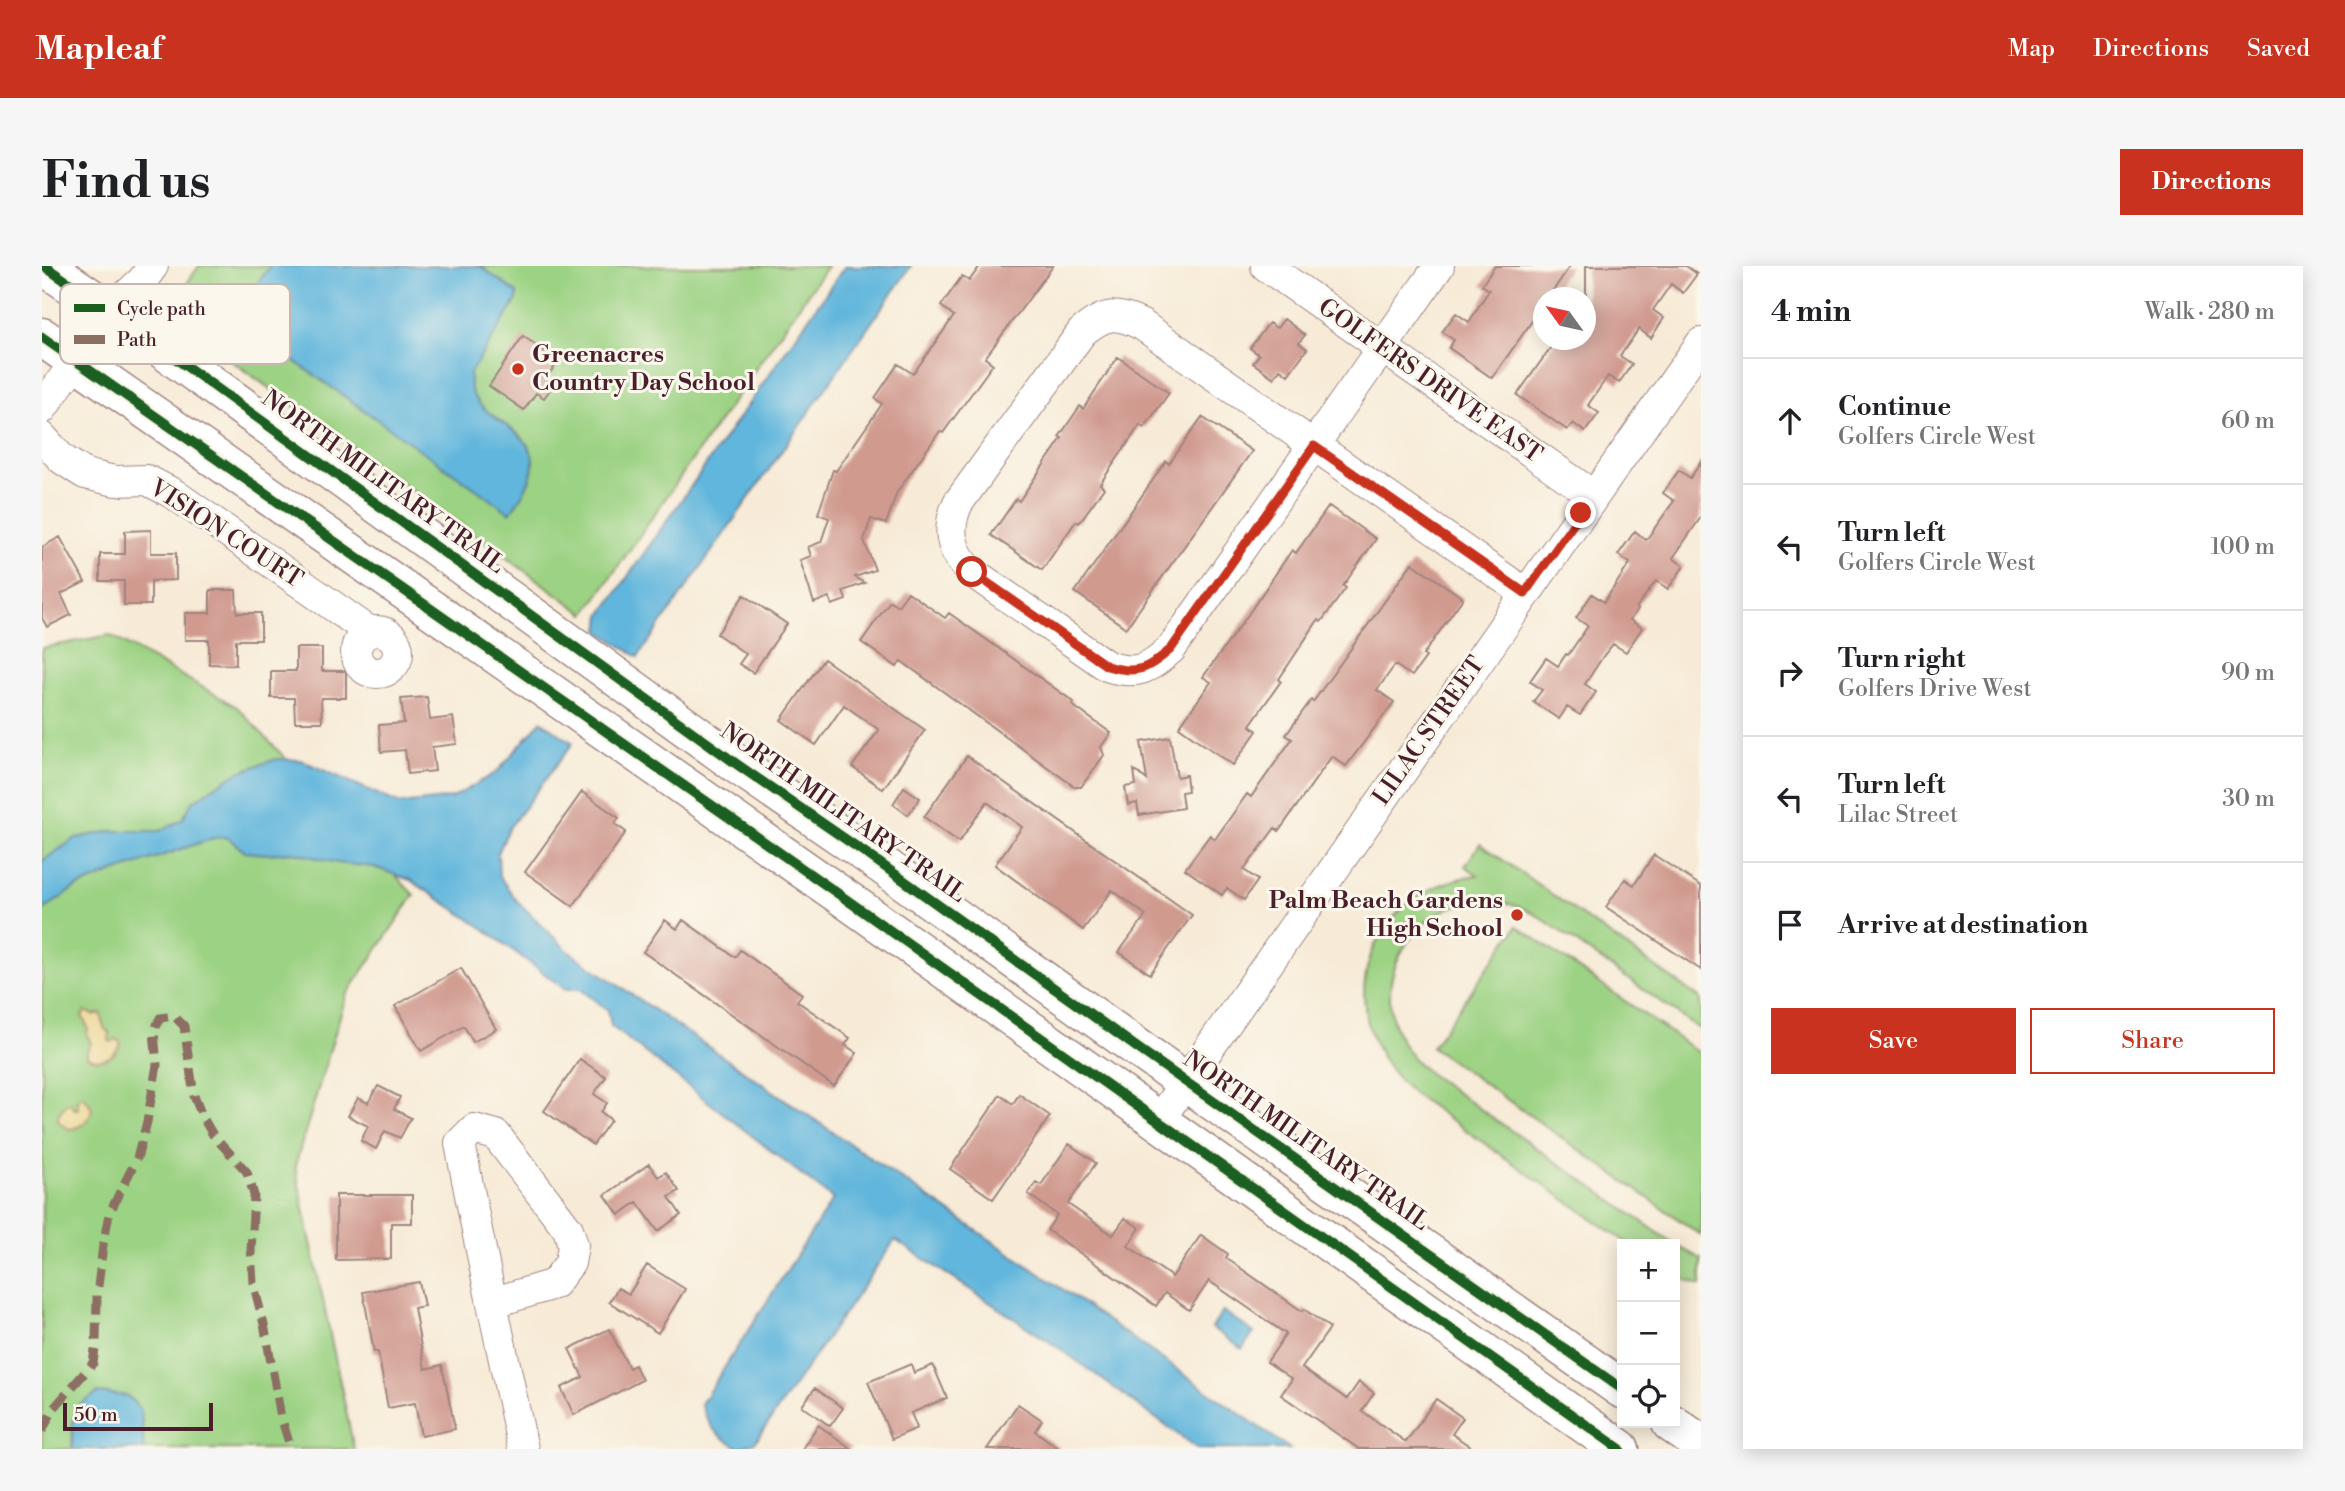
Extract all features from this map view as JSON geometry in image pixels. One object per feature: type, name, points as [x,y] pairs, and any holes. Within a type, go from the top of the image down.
[{"type":"main road","name":"NORTH MILITARY TRAIL","points":[[44,266],[70,284]]},
{"type":"main road","points":[[42,337],[60,349]]},
{"type":"main road","points":[[82,364],[1159,1120],[1620,1449]]},
{"type":"main road","name":"NORTH MILITARY TRAIL","points":[[183,364],[738,765],[1617,1385]]},
{"type":"main road","points":[[1678,1428],[1701,1444]]},
{"type":"street","points":[[139,284],[153,266]]},
{"type":"street","name":"GOLFERS DRIVE EAST","points":[[1266,266],[1594,496]]},
{"type":"street","points":[[1439,266],[1314,446],[1171,649],[1152,666],[1137,671],[1107,666],[972,572],[962,563],[953,548],[950,532],[958,503],[1082,332],[1097,319],[1111,315],[1126,317],[1142,325],[1314,446],[1525,593]]},
{"type":"street","name":"LILAC STREET","points":[[1159,1120],[1701,343]]},
{"type":"street","points":[[42,409],[72,364]]},
{"type":"street","name":"VISION COURT","points":[[42,437],[62,459],[85,474],[115,481],[147,480],[174,494],[370,632]]},
{"type":"street","points":[[492,1303],[554,1284],[570,1262],[573,1245],[568,1229],[496,1135],[474,1129],[460,1143],[492,1303],[523,1449]]},
{"type":"green space","points":[[199,266],[827,266],[585,614],[236,364],[290,364],[290,284],[187,284]]},
{"type":"green space","points":[[110,635],[237,707],[414,895],[346,996],[295,1166],[354,1449],[42,1449],[42,648]]},
{"type":"green space","points":[[1480,844],[1701,999],[1701,1030],[1540,917],[1500,902],[1463,903],[1432,918],[1408,942],[1393,973],[1391,1007],[1402,1042],[1430,1074],[1667,1239],[1622,1239],[1415,1095],[1387,1064],[1370,1031],[1364,996],[1368,963],[1382,932],[1406,906],[1438,886],[1478,875],[1465,866]]},
{"type":"green space","points":[[1517,926],[1701,1054],[1701,1235],[1432,1047]]},
{"type":"green space","points":[[1680,1248],[1701,1259],[1701,1286],[1680,1277]]},
{"type":"sand","points":[[85,1011],[94,1015],[101,1013],[104,1028],[110,1033],[109,1041],[116,1039],[121,1044],[115,1053],[103,1060],[87,1057],[91,1044],[82,1016]]},
{"type":"sand","points":[[81,1096],[85,1097],[91,1106],[91,1115],[81,1125],[69,1129],[58,1121],[58,1115],[66,1104],[71,1103],[74,1109],[78,1109],[77,1100]]},
{"type":"water","points":[[270,266],[480,266],[517,293],[517,300],[470,373],[472,393],[483,408],[527,444],[533,460],[529,483],[510,513],[290,358],[290,284],[257,284]]},
{"type":"water","points":[[845,266],[911,266],[638,657],[599,631],[601,615]]},
{"type":"water","points":[[541,721],[573,743],[509,828],[498,853],[499,876],[518,902],[568,951],[1068,1293],[1290,1449],[1198,1449],[1062,1350],[895,1240],[755,1442],[740,1448],[715,1431],[701,1404],[833,1199],[611,1026],[608,1010],[580,989],[565,989],[483,928],[410,880],[374,867],[337,863],[293,852],[245,852],[227,837],[214,838],[114,872],[73,889],[42,911],[42,861],[76,838],[112,831],[160,831],[182,820],[192,802],[236,773],[276,759],[301,760],[400,804],[452,798],[497,772]]},
{"type":"water","points":[[1223,1311],[1254,1333],[1242,1349],[1212,1328]]},
{"type":"water","points":[[98,1393],[128,1396],[141,1411],[144,1449],[72,1449],[73,1420],[80,1404]]},
{"type":"building","points":[[980,266],[1053,266],[985,358],[993,364],[943,433],[940,431],[897,492],[886,524],[871,519],[864,540],[875,570],[855,577],[865,583],[843,591],[846,600],[832,605],[829,597],[814,603],[800,560],[811,556],[808,547],[821,542],[829,518],[818,514],[833,470],[836,471],[882,404],[875,398],[898,364],[913,374],[954,316],[941,306],[962,276],[969,281]]},
{"type":"building","points":[[1495,266],[1570,266],[1556,287],[1533,287],[1533,320],[1492,378],[1449,348],[1454,340],[1442,332],[1456,313],[1469,322],[1489,290],[1482,285]]},
{"type":"building","points":[[1586,266],[1686,266],[1697,274],[1683,293],[1671,284],[1653,310],[1664,318],[1651,338],[1639,329],[1620,356],[1632,364],[1619,383],[1608,376],[1588,405],[1599,413],[1585,432],[1573,423],[1567,430],[1517,395],[1549,350],[1596,350],[1596,287],[1586,287]]},
{"type":"building","points":[[1284,319],[1305,335],[1299,343],[1307,349],[1288,375],[1280,369],[1274,378],[1253,363],[1259,355],[1250,348],[1269,323],[1277,328]]},
{"type":"building","points":[[523,336],[559,361],[546,378],[554,384],[544,398],[536,393],[524,410],[489,386]]},
{"type":"building","points":[[1118,357],[1169,393],[1144,428],[1140,425],[1100,484],[1104,488],[1079,523],[1076,521],[1042,570],[991,535],[1016,499],[1019,501],[1062,438],[1059,437],[1080,406],[1083,409]]},
{"type":"building","points":[[1202,417],[1252,451],[1126,628],[1075,592],[1166,461],[1169,464]]},
{"type":"building","points":[[1701,462],[1701,517],[1673,558],[1684,566],[1668,589],[1656,581],[1636,608],[1638,609],[1630,620],[1642,628],[1626,652],[1613,644],[1604,655],[1585,684],[1596,692],[1580,715],[1567,707],[1559,719],[1533,702],[1542,690],[1530,681],[1546,658],[1558,666],[1566,654],[1568,655],[1588,626],[1576,618],[1592,594],[1604,602],[1630,563],[1618,555],[1635,531],[1646,540],[1674,501],[1663,493],[1679,470],[1690,478]]},
{"type":"building","points":[[1329,506],[1376,539],[1343,586],[1346,588],[1321,622],[1318,620],[1279,679],[1281,681],[1250,725],[1257,731],[1233,765],[1179,727],[1211,682],[1203,677],[1292,550],[1296,553]]},
{"type":"building","points":[[151,530],[151,553],[176,553],[176,580],[151,581],[151,605],[124,605],[124,581],[100,581],[100,554],[125,554],[125,531]]},
{"type":"building","points":[[60,537],[85,582],[61,594],[71,615],[47,627],[42,618],[42,547]]},
{"type":"building","points":[[1412,563],[1463,598],[1423,655],[1426,657],[1412,676],[1395,665],[1377,690],[1394,702],[1346,766],[1332,756],[1279,831],[1275,828],[1244,870],[1258,880],[1244,900],[1227,888],[1222,895],[1185,869],[1210,835],[1215,839],[1247,794],[1251,797],[1292,739],[1286,735],[1311,700],[1313,702]]},
{"type":"building","points":[[210,590],[236,590],[237,613],[261,613],[261,640],[236,640],[236,665],[209,664],[209,640],[185,640],[185,613],[210,613]]},
{"type":"building","points":[[908,592],[945,618],[949,613],[1074,702],[1072,705],[1111,733],[1101,747],[1104,755],[1081,787],[1075,787],[901,661],[897,667],[861,642],[890,601],[898,606]]},
{"type":"building","points":[[744,595],[787,624],[753,673],[739,664],[746,654],[717,634]]},
{"type":"building","points":[[296,648],[322,648],[322,671],[346,671],[346,698],[321,698],[322,722],[295,722],[294,698],[271,698],[271,671],[296,671]]},
{"type":"building","points":[[824,659],[925,730],[883,789],[852,767],[879,730],[844,705],[816,745],[781,720]]},
{"type":"building","points":[[427,697],[430,720],[453,717],[457,744],[432,747],[435,771],[408,774],[405,750],[381,752],[379,725],[404,723],[401,699]]},
{"type":"building","points":[[1170,737],[1177,777],[1186,775],[1188,791],[1181,792],[1183,808],[1139,815],[1137,803],[1128,805],[1125,787],[1136,785],[1134,770],[1147,780],[1141,742]]},
{"type":"building","points":[[967,756],[1192,915],[1150,974],[1119,952],[1146,915],[1112,890],[1083,930],[995,865],[1022,827],[987,802],[959,842],[924,817]]},
{"type":"building","points":[[904,787],[920,798],[908,815],[893,804]]},
{"type":"building","points":[[582,792],[619,818],[615,824],[626,832],[573,906],[525,872]]},
{"type":"building","points":[[1654,855],[1701,886],[1701,970],[1606,907],[1625,879],[1634,885]]},
{"type":"building","points":[[665,920],[677,929],[683,920],[735,957],[740,950],[802,994],[797,1001],[850,1038],[845,1045],[857,1053],[834,1086],[643,952]]},
{"type":"building","points":[[461,968],[496,1029],[473,1042],[464,1026],[421,1051],[395,1006]]},
{"type":"building","points":[[580,1059],[606,1077],[594,1094],[607,1103],[601,1112],[611,1120],[593,1145],[544,1111]]},
{"type":"building","points":[[378,1086],[400,1097],[394,1109],[411,1118],[400,1138],[385,1131],[376,1149],[361,1141],[368,1126],[348,1116],[358,1098],[368,1103]]},
{"type":"building","points":[[1019,1094],[1050,1116],[993,1199],[950,1169],[1000,1095],[1013,1104]]},
{"type":"building","points":[[1069,1144],[1096,1163],[1068,1204],[1113,1235],[1125,1218],[1140,1228],[1128,1246],[1172,1277],[1201,1235],[1228,1254],[1226,1258],[1330,1328],[1302,1368],[1347,1399],[1359,1382],[1374,1393],[1362,1411],[1406,1442],[1436,1399],[1463,1418],[1452,1434],[1474,1449],[1359,1449],[1281,1395],[1292,1379],[1267,1362],[1286,1334],[1209,1281],[1189,1310],[1165,1293],[1156,1306],[1047,1230],[1057,1215],[1028,1194],[1036,1182],[1041,1185]]},
{"type":"building","points":[[649,1164],[658,1177],[666,1172],[679,1191],[669,1197],[681,1215],[658,1231],[637,1202],[619,1215],[605,1195]]},
{"type":"building","points":[[336,1195],[412,1195],[412,1223],[391,1223],[391,1259],[336,1260]]},
{"type":"building","points":[[647,1265],[685,1289],[658,1333],[609,1302],[618,1288],[629,1294]]},
{"type":"building","points":[[419,1282],[424,1306],[414,1308],[425,1369],[442,1365],[455,1429],[421,1436],[415,1403],[388,1408],[363,1292]]},
{"type":"building","points":[[609,1329],[629,1368],[635,1365],[642,1380],[574,1415],[561,1388],[583,1377],[569,1349]]},
{"type":"building","points":[[911,1364],[914,1373],[933,1365],[947,1398],[911,1413],[917,1428],[892,1439],[868,1382]]},
{"type":"building","points":[[815,1388],[843,1408],[830,1426],[802,1406]]},
{"type":"building","points":[[1018,1404],[1042,1420],[1035,1431],[1060,1449],[987,1449]]},
{"type":"building","points":[[818,1425],[852,1449],[802,1449]]},
{"type":"marked path","points":[[42,1431],[54,1408],[93,1363],[97,1295],[109,1214],[137,1158],[147,1122],[157,1065],[154,1032],[160,1018],[174,1016],[184,1026],[194,1096],[203,1118],[213,1135],[247,1172],[254,1195],[251,1251],[253,1283],[264,1324],[281,1417],[291,1449]]},
{"type":"cycle path","points":[[44,266],[70,284]]},
{"type":"cycle path","points":[[42,337],[60,350]]},
{"type":"cycle path","points":[[81,364],[840,895],[1620,1449]]},
{"type":"cycle path","points":[[183,364],[738,765],[1617,1385]]},
{"type":"place","name":"Greenacres Country Day School","points":[[518,369]]},
{"type":"place","name":"Palm Beach Gardens High School","points":[[1517,915]]},
{"type":"route","points":[[972,572],[1107,666],[1137,671],[1152,666],[1171,649],[1314,446],[1525,593],[1581,513]]}]
